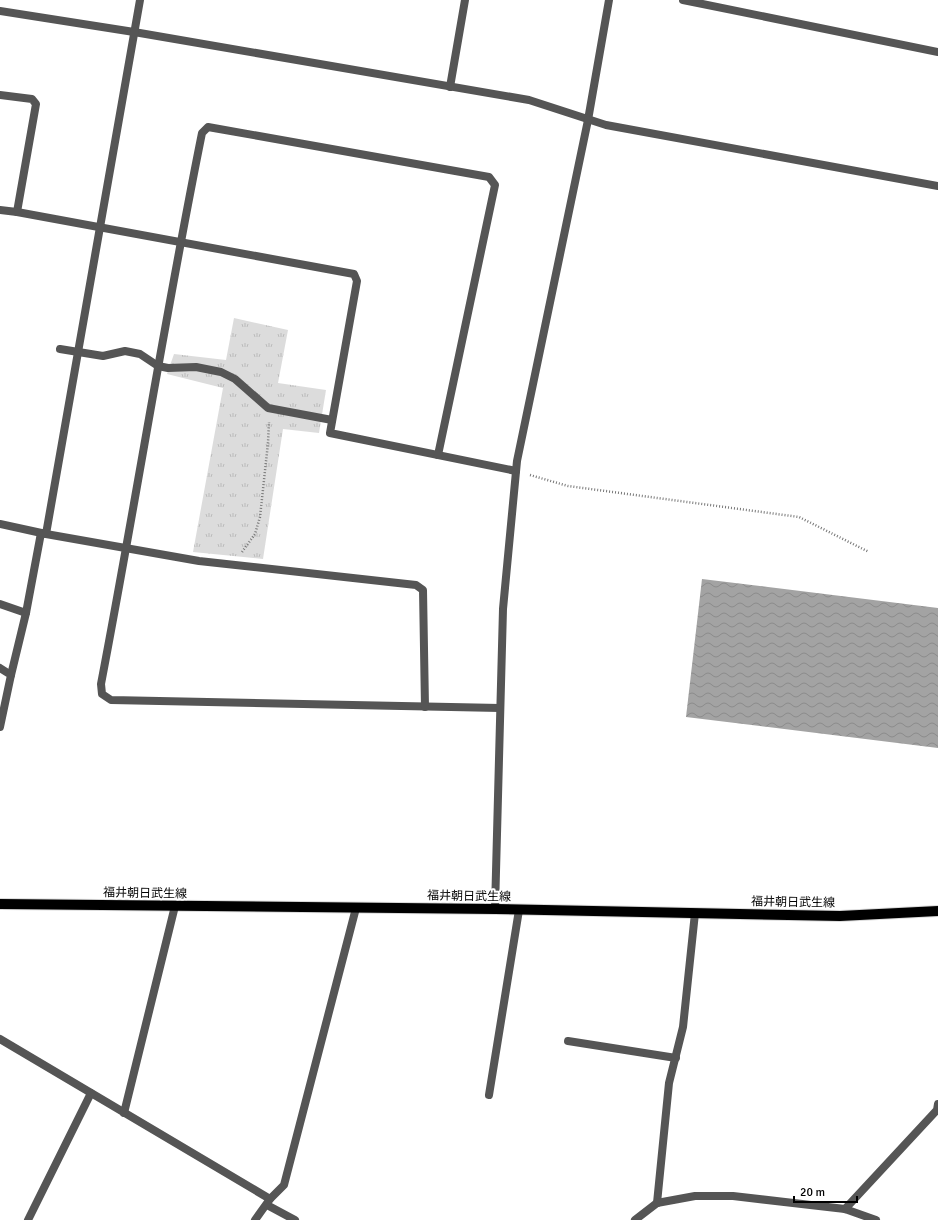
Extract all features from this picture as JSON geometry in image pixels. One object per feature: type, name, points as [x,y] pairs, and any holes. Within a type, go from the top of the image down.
[{"type":"main road","name":"福井朝日武生線","points":[[0,904],[495,909],[840,916],[938,911]]},
{"type":"street","points":[[0,727],[43,534],[78,352],[140,0]]},
{"type":"street","points":[[450,86],[465,0]]},
{"type":"street","points":[[495,909],[503,609],[516,471],[588,120],[610,0]]},
{"type":"street","points":[[683,0],[938,52]]},
{"type":"street","points":[[0,11],[134,32],[529,100],[606,125],[938,186]]},
{"type":"street","points":[[0,95],[32,99],[36,104],[17,212]]},
{"type":"street","points":[[438,455],[495,185],[489,177],[208,127],[202,133],[180,242],[101,684],[102,694],[111,700],[500,708]]},
{"type":"street","points":[[0,210],[354,274],[357,281],[330,433],[516,471]]},
{"type":"street","points":[[60,349],[103,356],[125,351],[140,354],[158,366],[168,368],[196,367],[221,372],[235,379],[268,408],[332,420]]},
{"type":"street","points":[[0,524],[43,534],[199,561],[416,585],[423,590],[424,707]]},
{"type":"street","points":[[0,604],[26,613]]},
{"type":"street","points":[[0,668],[11,675]]},
{"type":"street","points":[[124,1113],[175,906]]},
{"type":"street","points":[[255,1220],[268,1202],[284,1185],[356,908]]},
{"type":"street","points":[[489,1095],[519,910]]},
{"type":"street","points":[[657,1203],[669,1083],[683,1027],[695,913]]},
{"type":"street","points":[[0,1040],[124,1113],[295,1220]]},
{"type":"street","points":[[568,1041],[676,1058]]},
{"type":"street","points":[[28,1220],[91,1094]]},
{"type":"street","points":[[845,1209],[938,1108]]},
{"type":"street","points":[[635,1220],[657,1203],[695,1196],[733,1196],[845,1209],[876,1220]]},
{"type":"path","points":[[240,566],[241,553],[254,534],[260,517],[270,427],[268,408]]},
{"type":"path","points":[[516,471],[568,486],[799,516],[870,552]]},
{"type":"green space","points":[[234,318],[288,330],[278,383],[326,390],[319,433],[283,429],[263,559],[193,552],[223,388],[167,374],[174,354],[226,360]]},
{"type":"water","points":[[702,579],[938,608],[938,748],[686,717]]}]
